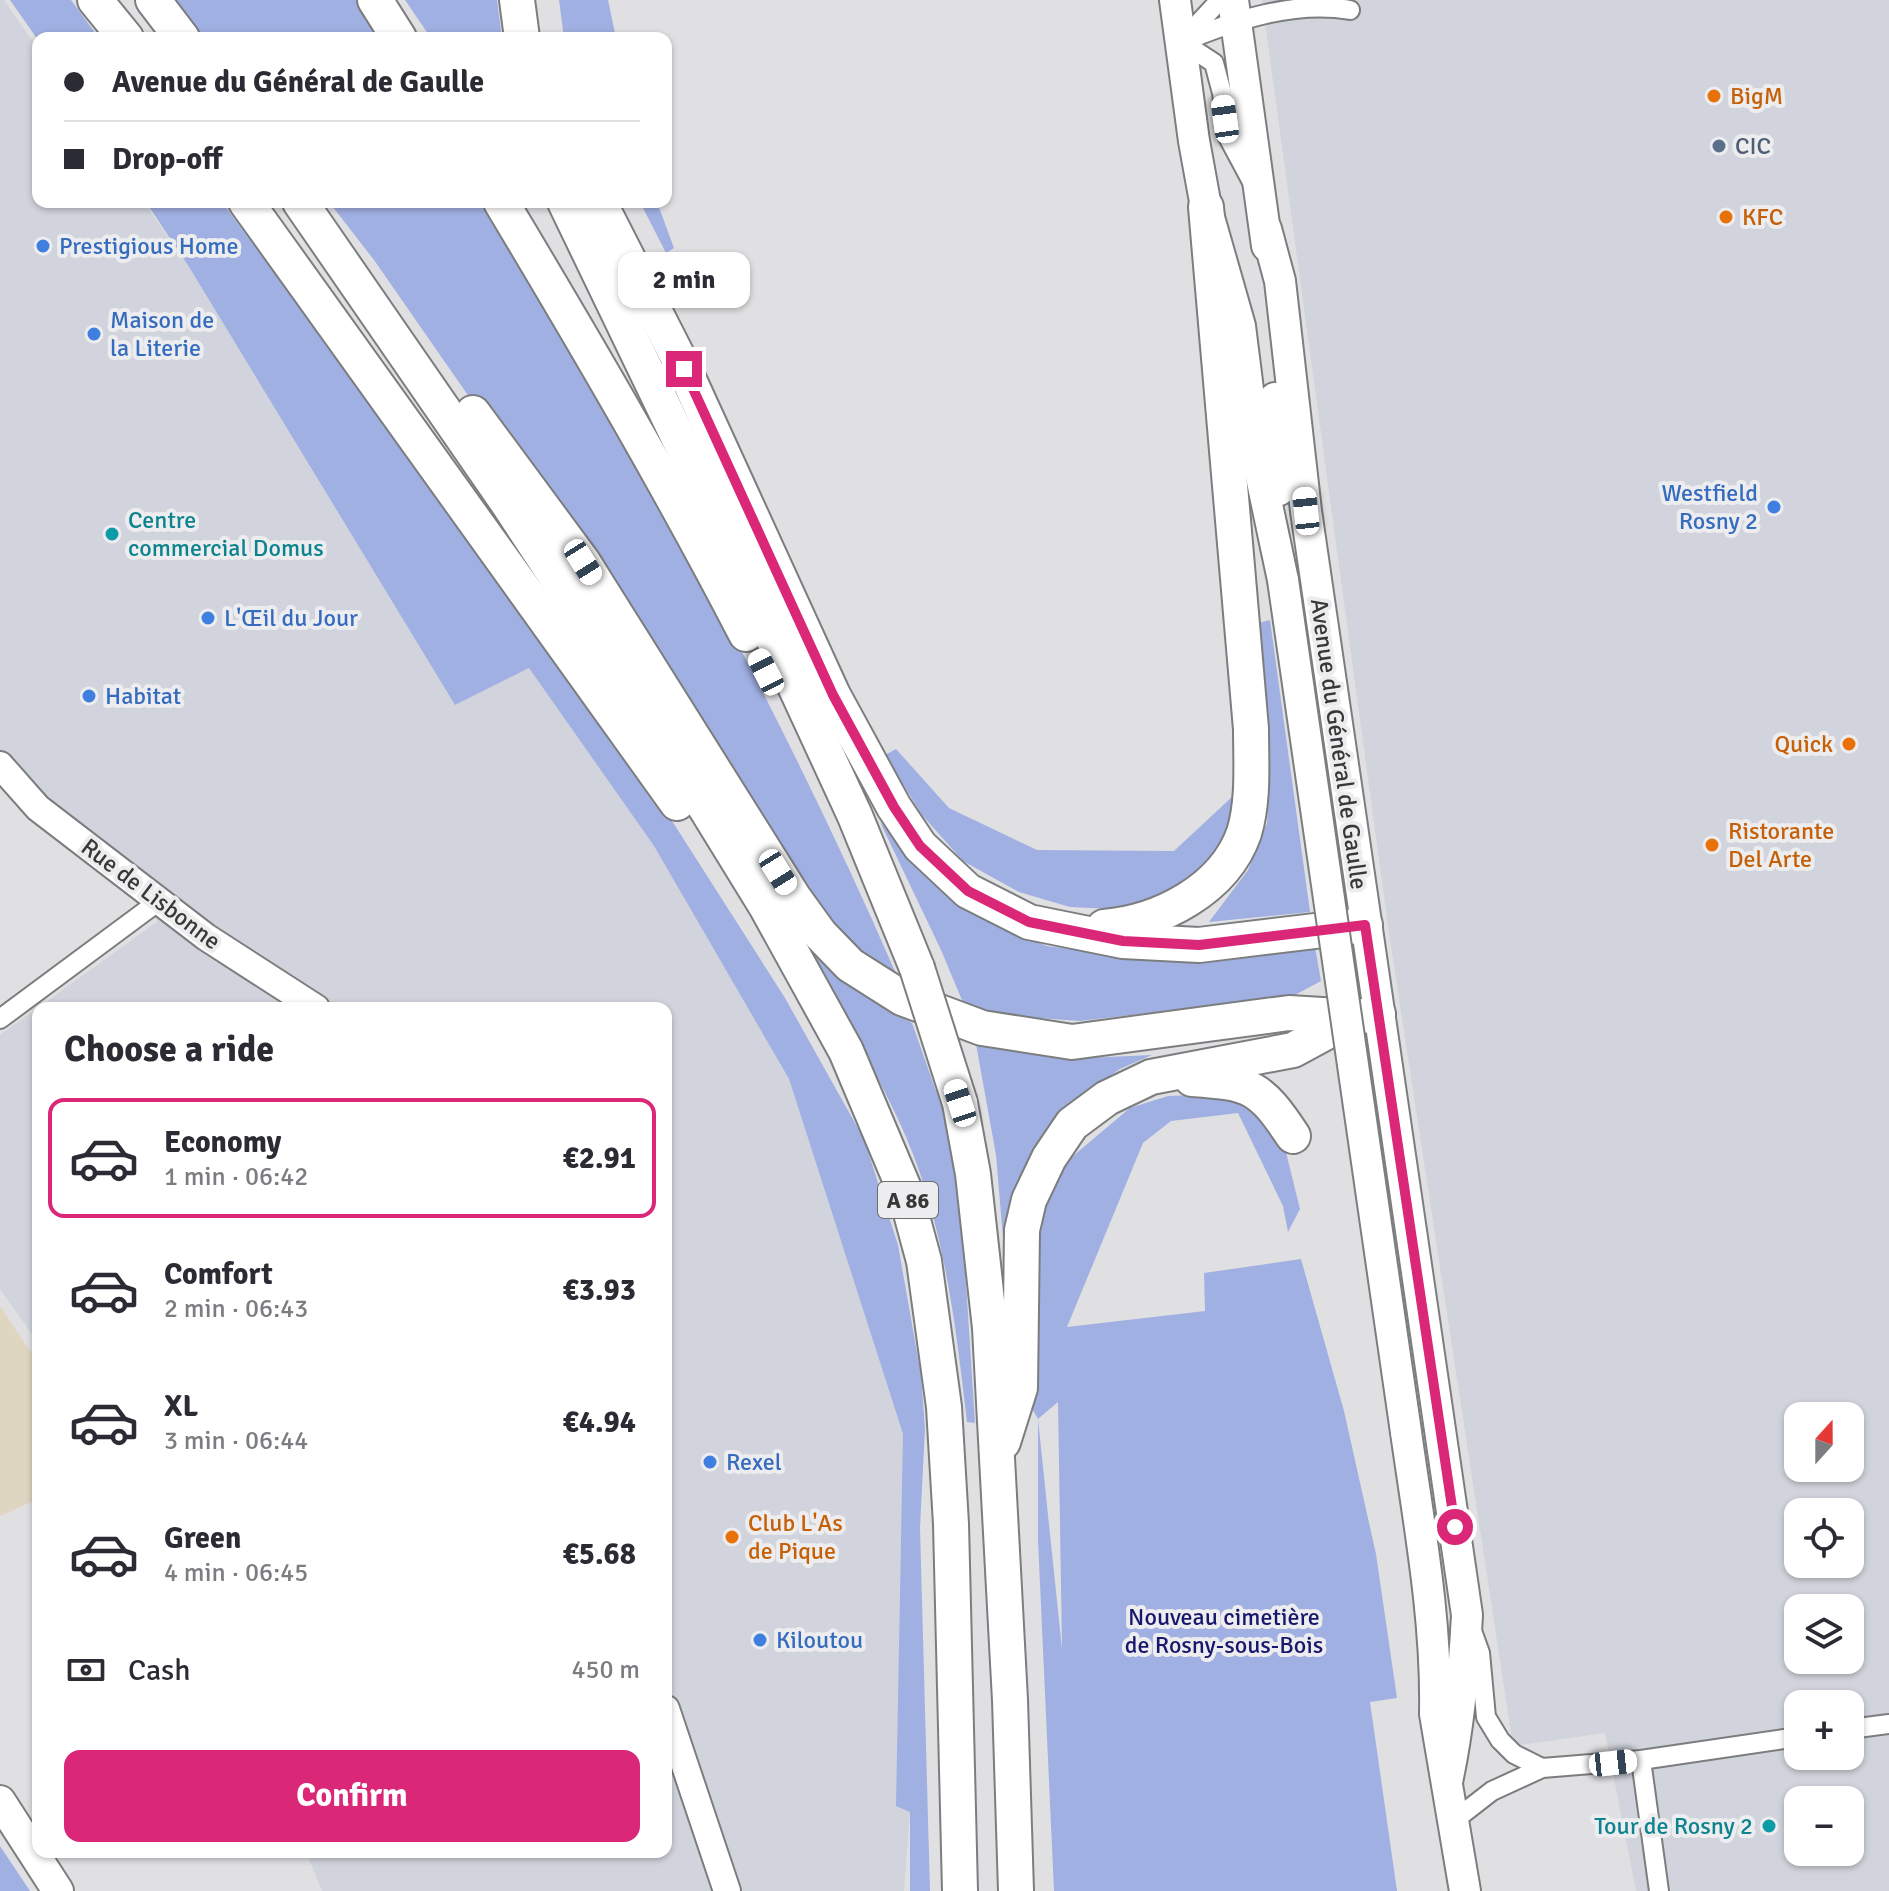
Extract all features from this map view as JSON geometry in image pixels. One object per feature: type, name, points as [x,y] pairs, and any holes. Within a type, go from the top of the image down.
[{"type":"highway","points":[[95,0],[121,32]]},
{"type":"highway","points":[[153,0],[177,32]]},
{"type":"highway","points":[[375,0],[395,32]]},
{"type":"highway","points":[[517,0],[521,32]]},
{"type":"highway","points":[[1063,930],[1126,925],[1166,913],[1198,892],[1226,867],[1244,833],[1251,793],[1251,729],[1206,207]]},
{"type":"highway","points":[[250,208],[714,853],[766,906]]},
{"type":"highway","name":"A 86","points":[[305,208],[523,525],[670,750],[766,906],[846,1051],[905,1191],[924,1261],[945,1422],[951,1524],[960,1891]]},
{"type":"highway","points":[[505,208],[699,541],[766,672],[855,816]]},
{"type":"highway","points":[[568,208],[722,528],[855,816],[917,968],[960,1103],[984,1255],[990,1328],[1010,1700],[1016,1891]]},
{"type":"highway","points":[[602,208],[684,369],[833,695],[894,807],[920,846],[968,891],[1029,922],[1123,941],[1199,945],[1365,925]]},
{"type":"highway","points":[[332,244],[436,364],[583,562],[794,898],[820,934],[850,965],[902,998],[982,1028],[1072,1042],[1289,1013],[1366,1016]]},
{"type":"highway","points":[[996,1466],[1020,1388],[1022,1230],[1029,1200],[1049,1158],[1072,1124],[1107,1098],[1151,1077],[1293,1050],[1366,1016]]},
{"type":"highway","points":[[1151,1077],[1226,1081],[1250,1087],[1275,1108],[1293,1136]]},
{"type":"highway","points":[[950,1891],[957,1796]]},
{"type":"main road","name":"Avenue du Général de Gaulle","points":[[1175,0],[1206,207],[1240,326],[1256,453],[1283,580],[1423,1542],[1436,1689],[1435,1714],[1465,1891]]},
{"type":"main road","name":"Avenue du Général de Gaulle","points":[[1222,5],[1280,281],[1306,511],[1365,925],[1366,1016],[1439,1410],[1467,1615],[1457,1739],[1447,1782]]},
{"type":"main road","name":"Avenue du Général de Gaulle","points":[[1264,214],[1283,580]]},
{"type":"main road","points":[[0,1777],[32,1827]]},
{"type":"main road","points":[[0,1801],[32,1851]]},
{"type":"main road","points":[[37,1858],[58,1891]]},
{"type":"main road","points":[[53,1858],[74,1891]]},
{"type":"street","points":[[1182,42],[1222,5],[1331,6],[1350,10]]},
{"type":"street","points":[[1182,42],[1222,5]]},
{"type":"street","points":[[1182,42],[1214,63],[1228,137],[1264,214]]},
{"type":"street","name":"Rue de Lisbonne","points":[[0,765],[38,808],[230,953],[307,1002]]},
{"type":"street","points":[[0,1019],[159,901]]},
{"type":"street","points":[[1467,1615],[1480,1653],[1486,1717],[1500,1740],[1514,1754],[1542,1768]]},
{"type":"street","points":[[1864,1727],[1889,1724]]},
{"type":"street","points":[[672,1727],[727,1891]]},
{"type":"street","points":[[1452,1822],[1492,1791],[1542,1768],[1641,1760],[1784,1739]]},
{"type":"street","points":[[1641,1760],[1659,1891]]},
{"type":"shaded area","points":[[0,0],[4,0],[32,40],[32,208],[148,208],[189,267],[455,705],[529,668],[654,846],[789,1079],[903,1434],[910,1812],[904,1891],[322,1891],[308,1858],[672,1858],[672,1002],[46,1002],[158,921],[0,775]]},
{"type":"shaded area","points":[[1262,0],[1889,0],[1889,1891],[1636,1891],[1605,1733],[1513,1746],[1389,933]]},
{"type":"shaded area","points":[[32,1012],[32,1334],[0,1289],[0,1035]]},
{"type":"shaded area","points":[[0,1306],[32,1354],[32,1502],[0,1516]]},
{"type":"green space","points":[[10,0],[71,0],[95,32],[32,32]]},
{"type":"green space","points":[[174,0],[363,0],[384,32],[198,32]]},
{"type":"green space","points":[[405,0],[497,0],[501,32],[427,32]]},
{"type":"green space","points":[[559,0],[608,0],[615,32],[563,32]]},
{"type":"green space","points":[[150,208],[226,208],[253,244],[268,251],[674,824],[785,998],[864,1139],[898,1245],[921,1375],[925,1428],[920,1528],[930,1891],[910,1891],[910,1812],[896,1806],[903,1434],[789,1079],[654,846],[529,668],[455,705],[189,267]]},
{"type":"green space","points":[[334,208],[494,208],[706,583],[805,777],[897,976],[876,966],[820,916],[706,738],[374,260]]},
{"type":"green space","points":[[643,208],[659,208],[674,248],[666,253]]},
{"type":"green space","points":[[1270,620],[1310,912],[1209,922],[1248,870],[1267,823],[1270,778],[1255,624]]},
{"type":"green space","points":[[896,749],[949,808],[1037,850],[1174,851],[1233,796],[1235,821],[1203,868],[1167,897],[1131,910],[1070,907],[1019,892],[963,861],[922,815],[885,755]]},
{"type":"green space","points":[[880,822],[946,893],[996,926],[1047,946],[1108,954],[1315,947],[1321,981],[1293,996],[1080,1021],[1022,1017],[964,1005]]},
{"type":"green space","points":[[814,956],[862,993],[912,1023],[942,1108],[961,1205],[975,1423],[967,1422],[945,1268],[926,1192],[898,1119]]},
{"type":"green space","points":[[976,1044],[1062,1059],[1152,1055],[1120,1069],[1086,1092],[1012,1248],[1004,1250],[996,1155]]},
{"type":"green space","name":"Nouveau cimetière de Rosny-sous-Bois","points":[[1242,1093],[1282,1136],[1300,1209],[1288,1232],[1283,1206],[1238,1113],[1171,1121],[1143,1143],[1067,1327],[1205,1311],[1204,1273],[1301,1259],[1344,1411],[1376,1554],[1397,1698],[1370,1702],[1397,1891],[1054,1891],[1038,1540],[1038,1419],[1026,1398],[1033,1249],[1048,1192],[1073,1156],[1130,1108],[1168,1096]],"holes":[[[1058,1402],[1062,1648],[1062,1649],[1038,1419]]]},
{"type":"green space","points":[[0,1846],[30,1891],[0,1891]]},
{"type":"place","name":"BigM","points":[[1714,96]]},
{"type":"place","name":"CIC","points":[[1719,146]]},
{"type":"place","name":"KFC","points":[[1726,217]]},
{"type":"place","name":"Prestigious Home","points":[[43,246]]},
{"type":"place","name":"Maison de la Literie","points":[[94,334]]},
{"type":"place","name":"Westfield Rosny 2","points":[[1774,507]]},
{"type":"place","name":"Centre commercial Domus","points":[[112,534]]},
{"type":"place","name":"L'Œil du Jour","points":[[208,618]]},
{"type":"place","name":"Habitat","points":[[89,696]]},
{"type":"place","name":"Quick","points":[[1849,744]]},
{"type":"place","name":"Ristorante Del Arte","points":[[1712,845]]},
{"type":"place","name":"Rexel","points":[[710,1462]]},
{"type":"place","name":"Club L'As de Pique","points":[[732,1537]]},
{"type":"place","name":"Kiloutou","points":[[760,1640]]},
{"type":"place","name":"Tour de Rosny 2","points":[[1769,1826]]},
{"type":"route","points":[[684,369],[833,695],[894,807],[920,846],[968,891],[1029,922],[1123,941],[1199,945],[1365,925],[1455,1527]]}]
